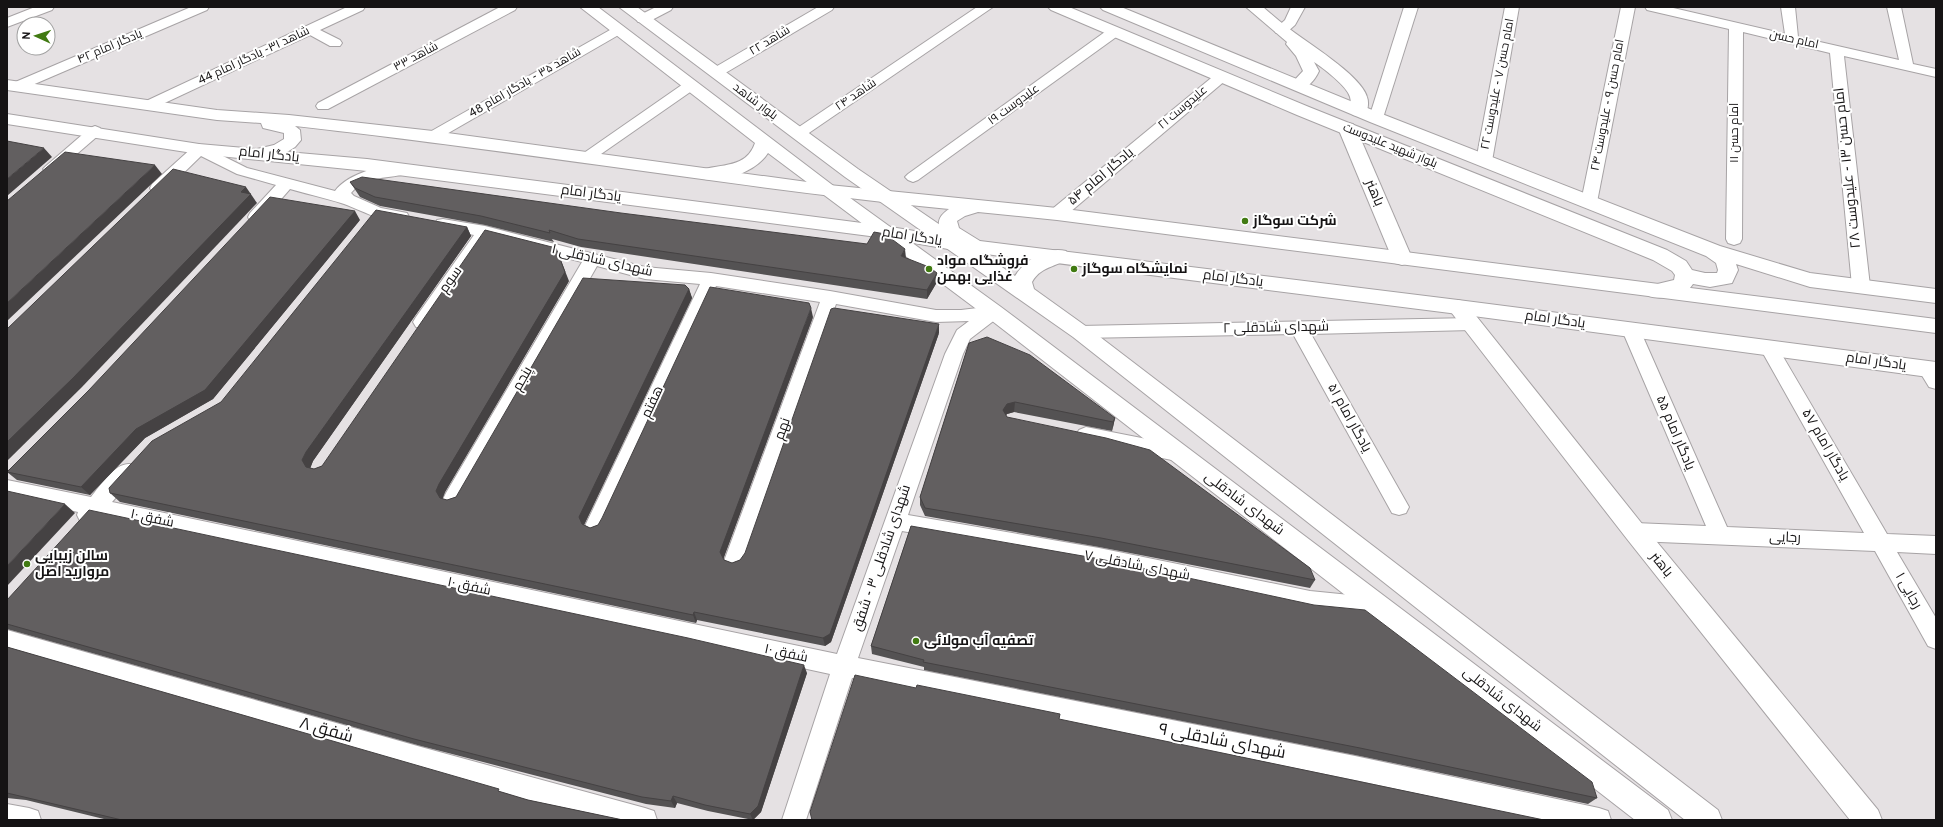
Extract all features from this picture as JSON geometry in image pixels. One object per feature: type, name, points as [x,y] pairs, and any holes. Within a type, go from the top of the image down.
[{"type":"main road","name":"بلوار شاهد","points":[[588,7],[764,141],[822,190]]},
{"type":"main road","name":"بلوار شاهد","points":[[627,7],[717,72],[798,134],[885,196]]},
{"type":"main road","name":"بلوار شهید علیدوست","points":[[1056,7],[1347,128],[1660,255],[1679,266],[1685,275]]},
{"type":"main road","name":"بلوار شهید علیدوست","points":[[1108,7],[1376,118],[1712,251],[1810,280],[1936,296]]},
{"type":"main road","points":[[1254,7],[1281,30],[1325,62],[1353,87],[1359,97],[1359,111]]},
{"type":"main road","points":[[1281,30],[1303,54],[1311,71],[1308,77],[1298,85]]},
{"type":"main road","points":[[13,85],[217,115],[285,127],[291,130],[293,134],[291,142],[281,149],[243,153]]},
{"type":"main road","points":[[217,115],[289,120],[433,136],[822,190],[1057,214],[1936,326]]},
{"type":"main road","name":"یادگار امام","points":[[7,119],[95,131],[199,148],[367,165],[796,220],[885,232],[954,244],[1059,256],[1465,315],[1631,330],[1769,348],[1933,374]]},
{"type":"main road","points":[[354,128],[335,134],[329,142],[331,154],[367,165]]},
{"type":"main road","name":"باهنر","points":[[1347,128],[1402,258]]},
{"type":"main road","points":[[706,174],[738,168],[754,161],[762,152],[764,141]]},
{"type":"main road","points":[[796,220],[812,215],[818,208],[819,197],[822,190]]},
{"type":"main road","name":"شهدای شادقلی","points":[[822,190],[885,232],[994,312],[1658,820]]},
{"type":"main road","points":[[885,196],[1024,290],[1080,332],[1708,820]]},
{"type":"main road","points":[[977,246],[950,231],[947,224],[948,220],[954,213],[980,206]]},
{"type":"main road","points":[[1656,291],[1674,288],[1683,284],[1685,275],[1700,281],[1715,282],[1725,278],[1728,270],[1724,260],[1712,251]]},
{"type":"main road","points":[[1024,290],[1022,282],[1026,273],[1034,265],[1059,256]]},
{"type":"main road","name":"باهنر","points":[[1465,315],[1635,532],[1868,820]]},
{"type":"main road","points":[[1448,659],[1470,635]]},
{"type":"main road","points":[[1846,794],[1862,820]]},
{"type":"street","points":[[7,23],[46,7]]},
{"type":"street","name":"یادگار امام ۴۲","points":[[13,85],[202,7]]},
{"type":"street","name":"شاهد ۳۱- یادگار امام 44","points":[[150,105],[358,7]]},
{"type":"street","name":"شاهد ۳۳","points":[[323,106],[510,7]]},
{"type":"street","points":[[643,19],[666,7]]},
{"type":"street","name":"شاهد ۲۴","points":[[798,134],[986,7]]},
{"type":"street","points":[[1281,30],[1290,22],[1298,7]]},
{"type":"street","points":[[1376,118],[1411,7]]},
{"type":"street","name":"امام حسن ۷ - علیدوست ۲۲","points":[[1484,161],[1512,7]]},
{"type":"street","name":"امام حسن ۹ - علیدوست ۲۴","points":[[1589,202],[1628,7]]},
{"type":"street","name":"امام حسن","points":[[1652,7],[1682,10],[1736,26],[1936,73]]},
{"type":"street","points":[[1788,7],[1792,39]]},
{"type":"street","points":[[1894,7],[1907,66]]},
{"type":"street","name":"شاهد ۲۲","points":[[717,72],[825,8]]},
{"type":"street","name":"امام حسن ۱۱","points":[[1734,240],[1736,26]]},
{"type":"street","points":[[309,30],[335,43]]},
{"type":"street","name":"شاهد ۳۵ - یادگار امام 48","points":[[433,136],[617,30]]},
{"type":"street","name":"علیدوست ۱۹","points":[[913,177],[1114,32]]},
{"type":"street","name":"امام حسن ۱۳ - علیدوست ۲۸","points":[[1837,50],[1861,286]]},
{"type":"street","name":"علیدوست ۲۱","points":[[1144,140],[1221,76]]},
{"type":"street","points":[[586,158],[691,85]]},
{"type":"street","points":[[42,177],[95,131]]},
{"type":"street","name":"یادگار امام ۵۴","points":[[1057,214],[1144,140]]},
{"type":"street","points":[[148,198],[199,148]]},
{"type":"street","name":"شهدای شادقلی ۱","points":[[199,148],[242,171],[348,200],[372,219],[423,220],[485,231],[592,260],[645,272],[711,279],[830,297],[936,316],[961,316],[994,312]]},
{"type":"street","points":[[348,200],[342,192],[346,187],[356,181],[381,173],[405,170]]},
{"type":"street","points":[[244,229],[287,183]]},
{"type":"street","name":"سوم","points":[[411,338],[485,231]]},
{"type":"street","name":"پنجم","points":[[453,499],[592,260]]},
{"type":"street","name":"هفتم","points":[[595,526],[711,279]]},
{"type":"street","name":"نهم","points":[[735,561],[830,297]]},
{"type":"street","name":"شهدای شادقلی ۳ - شفق","points":[[794,820],[844,666],[954,354],[963,335],[994,312]]},
{"type":"street","name":"شهدای شادقلی ۲","points":[[1080,332],[1299,328],[1465,315]]},
{"type":"street","name":"یادگار امام ۵۱","points":[[1299,328],[1399,508]]},
{"type":"street","name":"یادگار امام ۵۵","points":[[1631,330],[1720,536]]},
{"type":"street","name":"یادگار امام ۵۷","points":[[1769,348],[1880,542]]},
{"type":"street","points":[[1072,432],[1177,453]]},
{"type":"street","points":[[74,530],[137,461]]},
{"type":"street","name":"شفق ۱۰","points":[[9,478],[94,507],[844,666]]},
{"type":"street","name":"شهدای شادقلی ۷","points":[[894,521],[1099,558],[1310,601],[1380,608]]},
{"type":"street","name":"رجایی","points":[[1635,532],[1936,545]]},
{"type":"street","name":"رجایی ۱","points":[[1880,542],[1936,639]]},
{"type":"street","name":"شفق ۸","points":[[7,640],[428,761],[645,820]]},
{"type":"street","name":"شهدای شادقلی ۹","points":[[844,666],[1355,768],[1599,820]]},
{"type":"street","points":[[7,816],[29,820]]},
{"type":"building","points":[[7,141],[44,148],[7,179]]},
{"type":"building","points":[[65,152],[155,165],[7,303],[7,201]]},
{"type":"building","points":[[173,169],[246,187],[241,192],[251,194],[73,378],[7,442],[7,329]]},
{"type":"building","points":[[362,177],[621,213],[867,244],[874,232],[885,234],[905,249],[901,256],[929,267],[937,273],[927,290],[578,239],[549,230],[550,233],[481,216],[375,197],[355,188],[350,182]]},
{"type":"building","points":[[270,197],[355,211],[205,390],[136,429],[81,487],[7,472],[89,390]]},
{"type":"building","points":[[376,210],[467,227],[306,452],[302,460],[306,467],[314,469],[322,466],[485,230],[556,248],[565,272],[439,484],[436,491],[440,498],[447,500],[456,497],[583,278],[685,285],[689,289],[579,517],[582,524],[590,528],[598,525],[602,518],[710,287],[809,303],[811,308],[720,552],[724,560],[732,563],[740,560],[745,553],[831,309],[834,308],[939,324],[830,634],[823,638],[694,612],[693,615],[110,493],[109,488],[152,441],[221,402]]},
{"type":"building","points":[[987,337],[1030,355],[1115,418],[1113,422],[1015,402],[1007,404],[1003,410],[1007,417],[1106,438],[1150,450],[1310,568],[1315,580],[1101,538],[925,508],[920,497],[969,343]]},
{"type":"building","points":[[7,491],[65,504],[7,566]]},
{"type":"building","points":[[89,510],[688,638],[804,665],[758,806],[750,814],[705,805],[673,796],[671,801],[642,797],[414,739],[7,624],[7,600]]},
{"type":"building","points":[[911,526],[1100,559],[1314,605],[1365,610],[1592,782],[1597,798],[1360,748],[923,662],[924,660],[871,646]]},
{"type":"building","points":[[7,647],[499,789],[498,791],[528,800],[623,820],[122,820],[7,793]]},
{"type":"building","points":[[855,675],[916,688],[917,685],[1060,714],[1059,719],[1544,820],[812,820],[810,812]]},
{"type":"place","name":"شرکت سوگاز","points":[[1245,221]]},
{"type":"place","name":"فروشگاه مواد غذایی بهمن","points":[[929,269]]},
{"type":"place","name":"نمایشگاه سوگاز","points":[[1074,269]]},
{"type":"place","name":"سالن زیبایی مروارید اصل","points":[[27,564]]},
{"type":"place","name":"تصفیه آب مولائی","points":[[916,641]]}]
